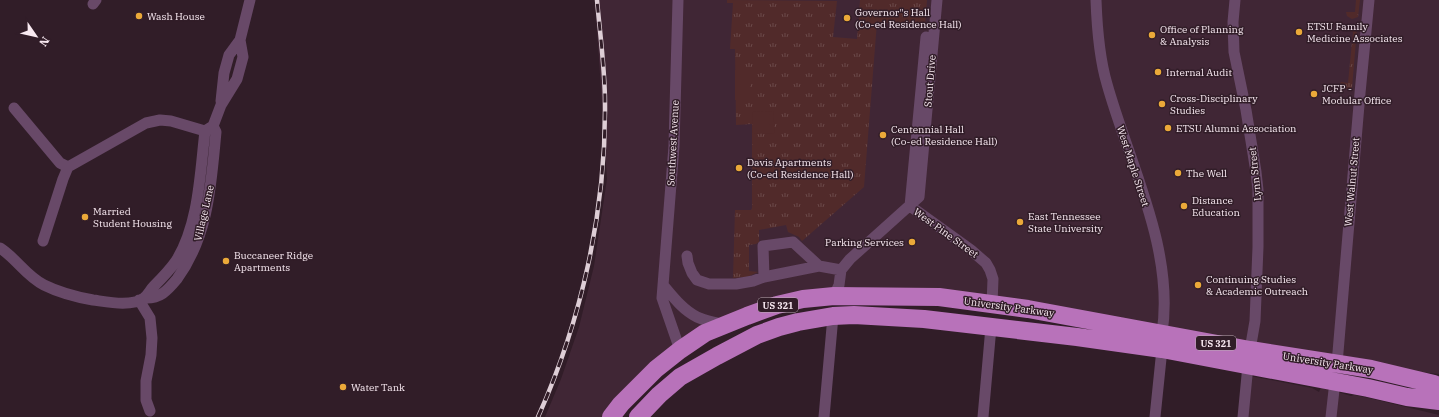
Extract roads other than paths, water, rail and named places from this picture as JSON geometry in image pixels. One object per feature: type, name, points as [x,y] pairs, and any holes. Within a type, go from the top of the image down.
[{"type":"highway","name":"University Parkway","points":[[611,417],[620,404],[656,369],[705,333],[777,305],[802,299],[834,296],[939,297],[1028,309],[1162,341],[1336,373],[1407,396],[1439,401]]},
{"type":"highway","points":[[833,316],[834,296]]},
{"type":"highway","points":[[991,326],[992,304]]},
{"type":"highway","name":"University Parkway","points":[[638,417],[659,395],[680,377],[757,335],[779,327],[833,316],[890,316],[1162,341]]},
{"type":"highway","points":[[680,350],[694,368]]},
{"type":"highway","name":"University Parkway","points":[[1336,373],[1371,369],[1434,384],[1439,387]]},
{"type":"street","name":"Village Lane","points":[[142,299],[163,278],[176,261],[185,242],[197,203],[211,130],[221,105],[224,73],[229,55],[240,40],[250,0]]},
{"type":"street","name":"Southwest Avenue","points":[[678,0],[674,146],[662,298],[680,350]]},
{"type":"street","name":"Stout Drive","points":[[910,206],[930,0]]},
{"type":"street","name":"Stout Drive","points":[[841,270],[850,259],[919,197],[937,0]]},
{"type":"street","name":"West Maple Street","points":[[1096,0],[1097,35],[1106,82],[1159,248],[1162,272],[1164,320],[1155,417]]},
{"type":"street","name":"Lynn Street","points":[[1235,0],[1233,22],[1234,52],[1246,110],[1258,190],[1258,247],[1255,321],[1249,357],[1243,417]]},
{"type":"street","name":"West Walnut Street","points":[[1331,417],[1369,0]]},
{"type":"street","points":[[14,108],[60,163],[68,167]]},
{"type":"street","points":[[43,241],[68,167],[146,123],[160,120],[171,121],[211,130]]},
{"type":"street","name":"West Pine Street","points":[[910,206],[971,250],[986,263],[993,279],[992,304]]},
{"type":"street","points":[[764,277],[763,246],[793,242],[819,266]]},
{"type":"street","points":[[0,248],[28,275],[60,293],[120,304],[142,299],[150,318],[152,338],[151,355],[146,381],[146,400],[150,412]]},
{"type":"street","points":[[687,256],[692,273],[697,280],[708,284],[736,284],[819,266],[841,270],[839,285],[834,296]]},
{"type":"street","points":[[663,285],[690,313],[704,320],[724,325]]},
{"type":"street","points":[[824,417],[833,316]]},
{"type":"street","points":[[983,417],[991,326]]},
{"type":"railway","points":[[538,417],[554,380],[579,303],[596,224],[604,143],[605,103],[597,0]]},
{"type":"place","name":"Wash House","points":[[139,16]]},
{"type":"place","name":"Governor\"s Hall (Co-ed Residence Hall)","points":[[847,18]]},
{"type":"place","name":"ETSU Family Medicine Associates","points":[[1299,32]]},
{"type":"place","name":"Office of Planning & Analysis","points":[[1152,35]]},
{"type":"place","name":"Internal Audit","points":[[1158,72]]},
{"type":"place","name":"JCFP - Modular Office","points":[[1314,94]]},
{"type":"place","name":"Cross-Disciplinary Studies","points":[[1162,104]]},
{"type":"place","name":"ETSU Alumni Association","points":[[1168,128]]},
{"type":"place","name":"Centennial Hall (Co-ed Residence Hall)","points":[[883,135]]},
{"type":"place","name":"Davis Apartments (Co-ed Residence Hall)","points":[[739,168]]},
{"type":"place","name":"The Well","points":[[1178,173]]},
{"type":"place","name":"Distance Education","points":[[1184,206]]},
{"type":"place","name":"Married Student Housing","points":[[85,217]]},
{"type":"place","name":"East Tennessee State University","points":[[1020,222]]},
{"type":"place","name":"Parking Services","points":[[912,242]]},
{"type":"place","name":"Buccaneer Ridge Apartments","points":[[226,261]]},
{"type":"place","name":"Continuing Studies & Academic Outreach","points":[[1198,285]]},
{"type":"place","name":"Water Tank","points":[[343,387]]}]
